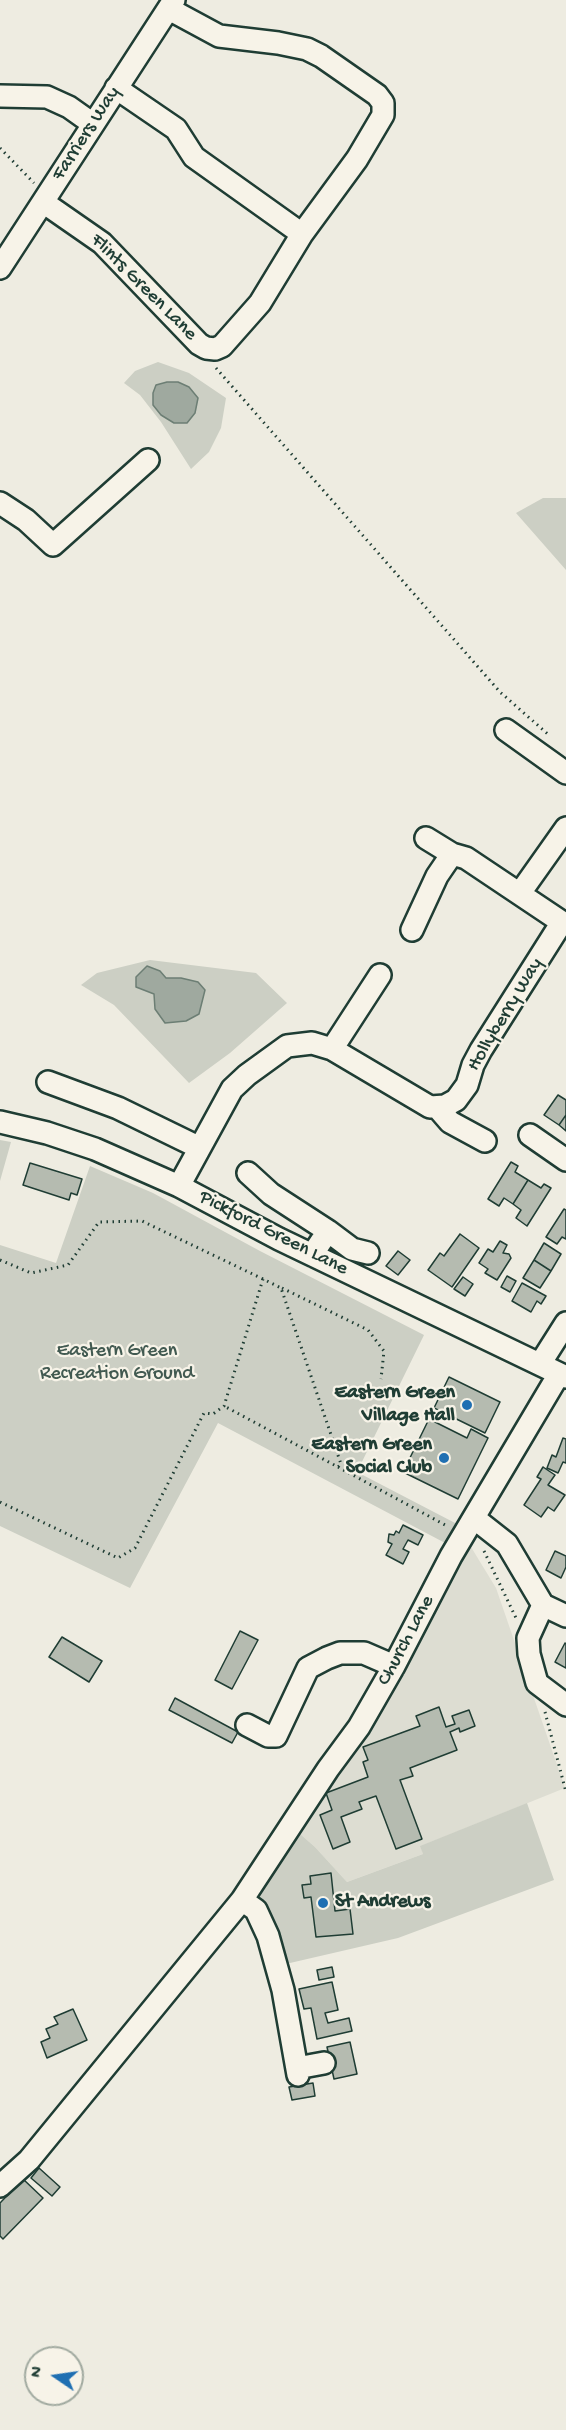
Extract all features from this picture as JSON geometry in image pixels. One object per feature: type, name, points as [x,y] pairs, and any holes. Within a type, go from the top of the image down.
[{"type":"street","name":"Farriers Way","points":[[0,268],[42,196],[172,5]]},
{"type":"street","name":"Flints Green Lane","points":[[42,196],[102,243],[199,344],[210,349],[222,346],[260,303],[302,234],[357,159],[379,124],[383,111],[382,100],[321,56],[307,49],[219,36],[172,5]]},
{"type":"street","points":[[116,88],[176,129],[194,157],[302,234]]},
{"type":"street","points":[[0,96],[47,97],[69,107],[93,124]]},
{"type":"street","points":[[0,503],[26,520],[53,544],[148,460]]},
{"type":"street","points":[[506,730],[566,773]]},
{"type":"street","points":[[520,893],[566,828]]},
{"type":"street","points":[[426,838],[452,854],[466,858],[564,924]]},
{"type":"street","points":[[412,930],[437,876],[452,854]]},
{"type":"street","name":"Hollyberry Way","points":[[437,1107],[450,1104],[464,1090],[481,1050],[564,924]]},
{"type":"street","points":[[332,1049],[381,975]]},
{"type":"street","points":[[179,1186],[198,1147],[232,1089],[278,1052],[303,1043],[332,1049],[422,1104],[437,1107],[450,1122],[484,1141]]},
{"type":"street","points":[[48,1082],[118,1108],[198,1147]]},
{"type":"street","name":"Pickford Green Lane","points":[[0,1122],[47,1132],[95,1149],[179,1186],[312,1255],[563,1376]]},
{"type":"street","points":[[530,1135],[566,1160]]},
{"type":"street","points":[[248,1173],[271,1194],[352,1249],[368,1253]]},
{"type":"street","points":[[312,1255],[328,1231]]},
{"type":"street","points":[[540,1364],[566,1323]]},
{"type":"street","name":"Church Lane","points":[[0,2186],[29,2160],[242,1900],[328,1769],[359,1727],[469,1526],[563,1376]]},
{"type":"street","points":[[469,1526],[507,1544],[543,1605],[566,1616]]},
{"type":"street","points":[[543,1605],[528,1638],[529,1654],[537,1683],[566,1705]]},
{"type":"street","points":[[247,1725],[268,1736],[276,1736],[308,1668],[333,1655],[352,1651],[363,1653],[394,1666]]},
{"type":"street","points":[[242,1900],[256,1910],[268,1936],[283,1990],[297,2072],[324,2063]]},
{"type":"path","points":[[0,148],[42,196]]},
{"type":"path","points":[[209,361],[500,692],[553,739]]},
{"type":"path","points":[[0,1260],[32,1273],[68,1265],[99,1222],[142,1221],[368,1330],[384,1351],[381,1379]]},
{"type":"path","points":[[0,1502],[118,1558],[135,1548],[204,1413],[213,1414],[224,1406],[263,1279]]},
{"type":"path","points":[[281,1288],[341,1464],[338,1467]]},
{"type":"path","points":[[224,1406],[338,1467],[469,1526]]},
{"type":"path","points":[[482,1547],[520,1627],[528,1638]]},
{"type":"path","points":[[537,1683],[566,1792]]},
{"type":"shaded area","points":[[178,382],[189,387],[198,398],[195,413],[187,423],[174,423],[161,415],[153,405],[156,385]]},
{"type":"shaded area","points":[[147,966],[160,971],[166,978],[181,978],[198,982],[205,990],[199,1014],[186,1021],[165,1023],[155,1009],[154,994],[136,987],[136,977]]},
{"type":"shaded area","points":[[471,1547],[496,1588],[565,1788],[421,1846],[423,1854],[347,1882],[299,1833],[342,1766]]},
{"type":"green space","points":[[158,362],[189,373],[226,398],[221,428],[209,452],[191,469],[161,422],[140,395],[124,383],[135,371]]},
{"type":"green space","points":[[543,498],[566,498],[566,570],[516,513]]},
{"type":"green space","points":[[150,960],[256,973],[287,1003],[230,1053],[189,1083],[114,1005],[81,985],[97,973]]},
{"type":"green space","points":[[0,1140],[11,1142],[0,1181]]},
{"type":"green space","name":"Eastern Green Recreation Ground","points":[[90,1166],[153,1193],[424,1335],[357,1472],[457,1524],[447,1544],[218,1423],[130,1588],[0,1526],[0,1245],[56,1263]]},
{"type":"green space","points":[[527,1803],[554,1880],[398,1938],[277,1966],[253,1901],[299,1833],[347,1882],[423,1854],[420,1846]]},
{"type":"building","points":[[558,1095],[566,1100],[566,1115],[559,1125],[544,1115]]},
{"type":"building","points":[[566,1115],[566,1131],[559,1125]]},
{"type":"building","points":[[511,1162],[518,1166],[515,1172],[528,1180],[513,1204],[504,1198],[499,1206],[488,1199]]},
{"type":"building","points":[[30,1163],[82,1179],[77,1195],[71,1193],[69,1200],[23,1185]]},
{"type":"building","points":[[528,1180],[541,1188],[544,1184],[551,1188],[527,1226],[516,1218],[521,1210],[513,1204]]},
{"type":"building","points":[[564,1209],[566,1210],[566,1239],[562,1237],[557,1244],[546,1237]]},
{"type":"building","points":[[460,1234],[479,1248],[452,1287],[428,1270],[440,1253],[444,1256]]},
{"type":"building","points":[[500,1241],[507,1245],[503,1253],[509,1254],[511,1258],[497,1280],[485,1273],[488,1269],[479,1263],[488,1249],[493,1252]]},
{"type":"building","points":[[544,1243],[561,1254],[551,1271],[534,1260]]},
{"type":"building","points":[[398,1251],[410,1260],[398,1275],[386,1266]]},
{"type":"building","points":[[534,1260],[551,1271],[540,1288],[523,1278]]},
{"type":"building","points":[[507,1276],[516,1281],[510,1292],[501,1287]]},
{"type":"building","points":[[463,1277],[473,1284],[465,1296],[454,1289]]},
{"type":"building","points":[[522,1283],[546,1296],[541,1304],[537,1301],[531,1312],[512,1301]]},
{"type":"building","name":"Eastern Green Village Hall","points":[[449,1377],[500,1402],[485,1433],[434,1408]]},
{"type":"building","name":"Eastern Green Social Club","points":[[429,1419],[467,1438],[471,1429],[488,1438],[458,1499],[403,1472]]},
{"type":"building","points":[[563,1438],[566,1439],[566,1463],[563,1462],[558,1473],[547,1468],[552,1455],[556,1457]]},
{"type":"building","points":[[543,1467],[555,1475],[548,1485],[565,1495],[554,1511],[548,1507],[541,1517],[524,1505],[541,1479],[537,1477]]},
{"type":"building","points":[[403,1525],[423,1535],[418,1545],[408,1540],[403,1549],[409,1552],[403,1564],[386,1555],[392,1544],[388,1542],[389,1534],[394,1535],[396,1531],[399,1533]]},
{"type":"building","points":[[555,1551],[566,1556],[566,1567],[561,1578],[546,1570]]},
{"type":"building","points":[[240,1631],[258,1640],[232,1689],[215,1680]]},
{"type":"building","points":[[62,1637],[102,1661],[89,1682],[49,1657]]},
{"type":"building","points":[[566,1644],[566,1668],[555,1662]]},
{"type":"building","points":[[175,1698],[238,1732],[232,1743],[169,1710]]},
{"type":"building","points":[[439,1707],[446,1727],[455,1724],[452,1716],[469,1710],[475,1726],[460,1732],[459,1728],[450,1732],[457,1750],[410,1768],[413,1776],[400,1780],[422,1839],[396,1849],[376,1796],[359,1802],[362,1809],[341,1817],[350,1842],[333,1849],[320,1815],[332,1810],[326,1793],[368,1777],[363,1762],[368,1760],[363,1747],[420,1726],[416,1716]]},
{"type":"building","name":"St Andrews","points":[[331,1873],[335,1911],[350,1909],[353,1934],[316,1937],[311,1897],[304,1898],[302,1885],[311,1884],[310,1876]]},
{"type":"building","points":[[332,1967],[334,1977],[319,1980],[317,1970]]},
{"type":"building","points":[[332,1982],[338,2010],[325,2013],[328,2023],[349,2018],[352,2031],[317,2039],[311,2008],[304,2009],[299,1989]]},
{"type":"building","points":[[73,2009],[87,2040],[47,2058],[41,2042],[50,2038],[46,2029],[58,2024],[54,2017]]},
{"type":"building","points":[[350,2042],[357,2074],[334,2079],[327,2047]]},
{"type":"building","points":[[313,2083],[315,2096],[292,2100],[289,2087]]},
{"type":"building","points":[[39,2168],[60,2187],[52,2196],[31,2178]]},
{"type":"building","points":[[23,2179],[43,2198],[3,2239],[0,2236],[0,2203]]},
{"type":"place","name":"Eastern Green Village Hall","points":[[467,1405]]},
{"type":"place","name":"Eastern Green Social Club","points":[[444,1458]]},
{"type":"place","name":"St Andrews","points":[[323,1903]]}]
